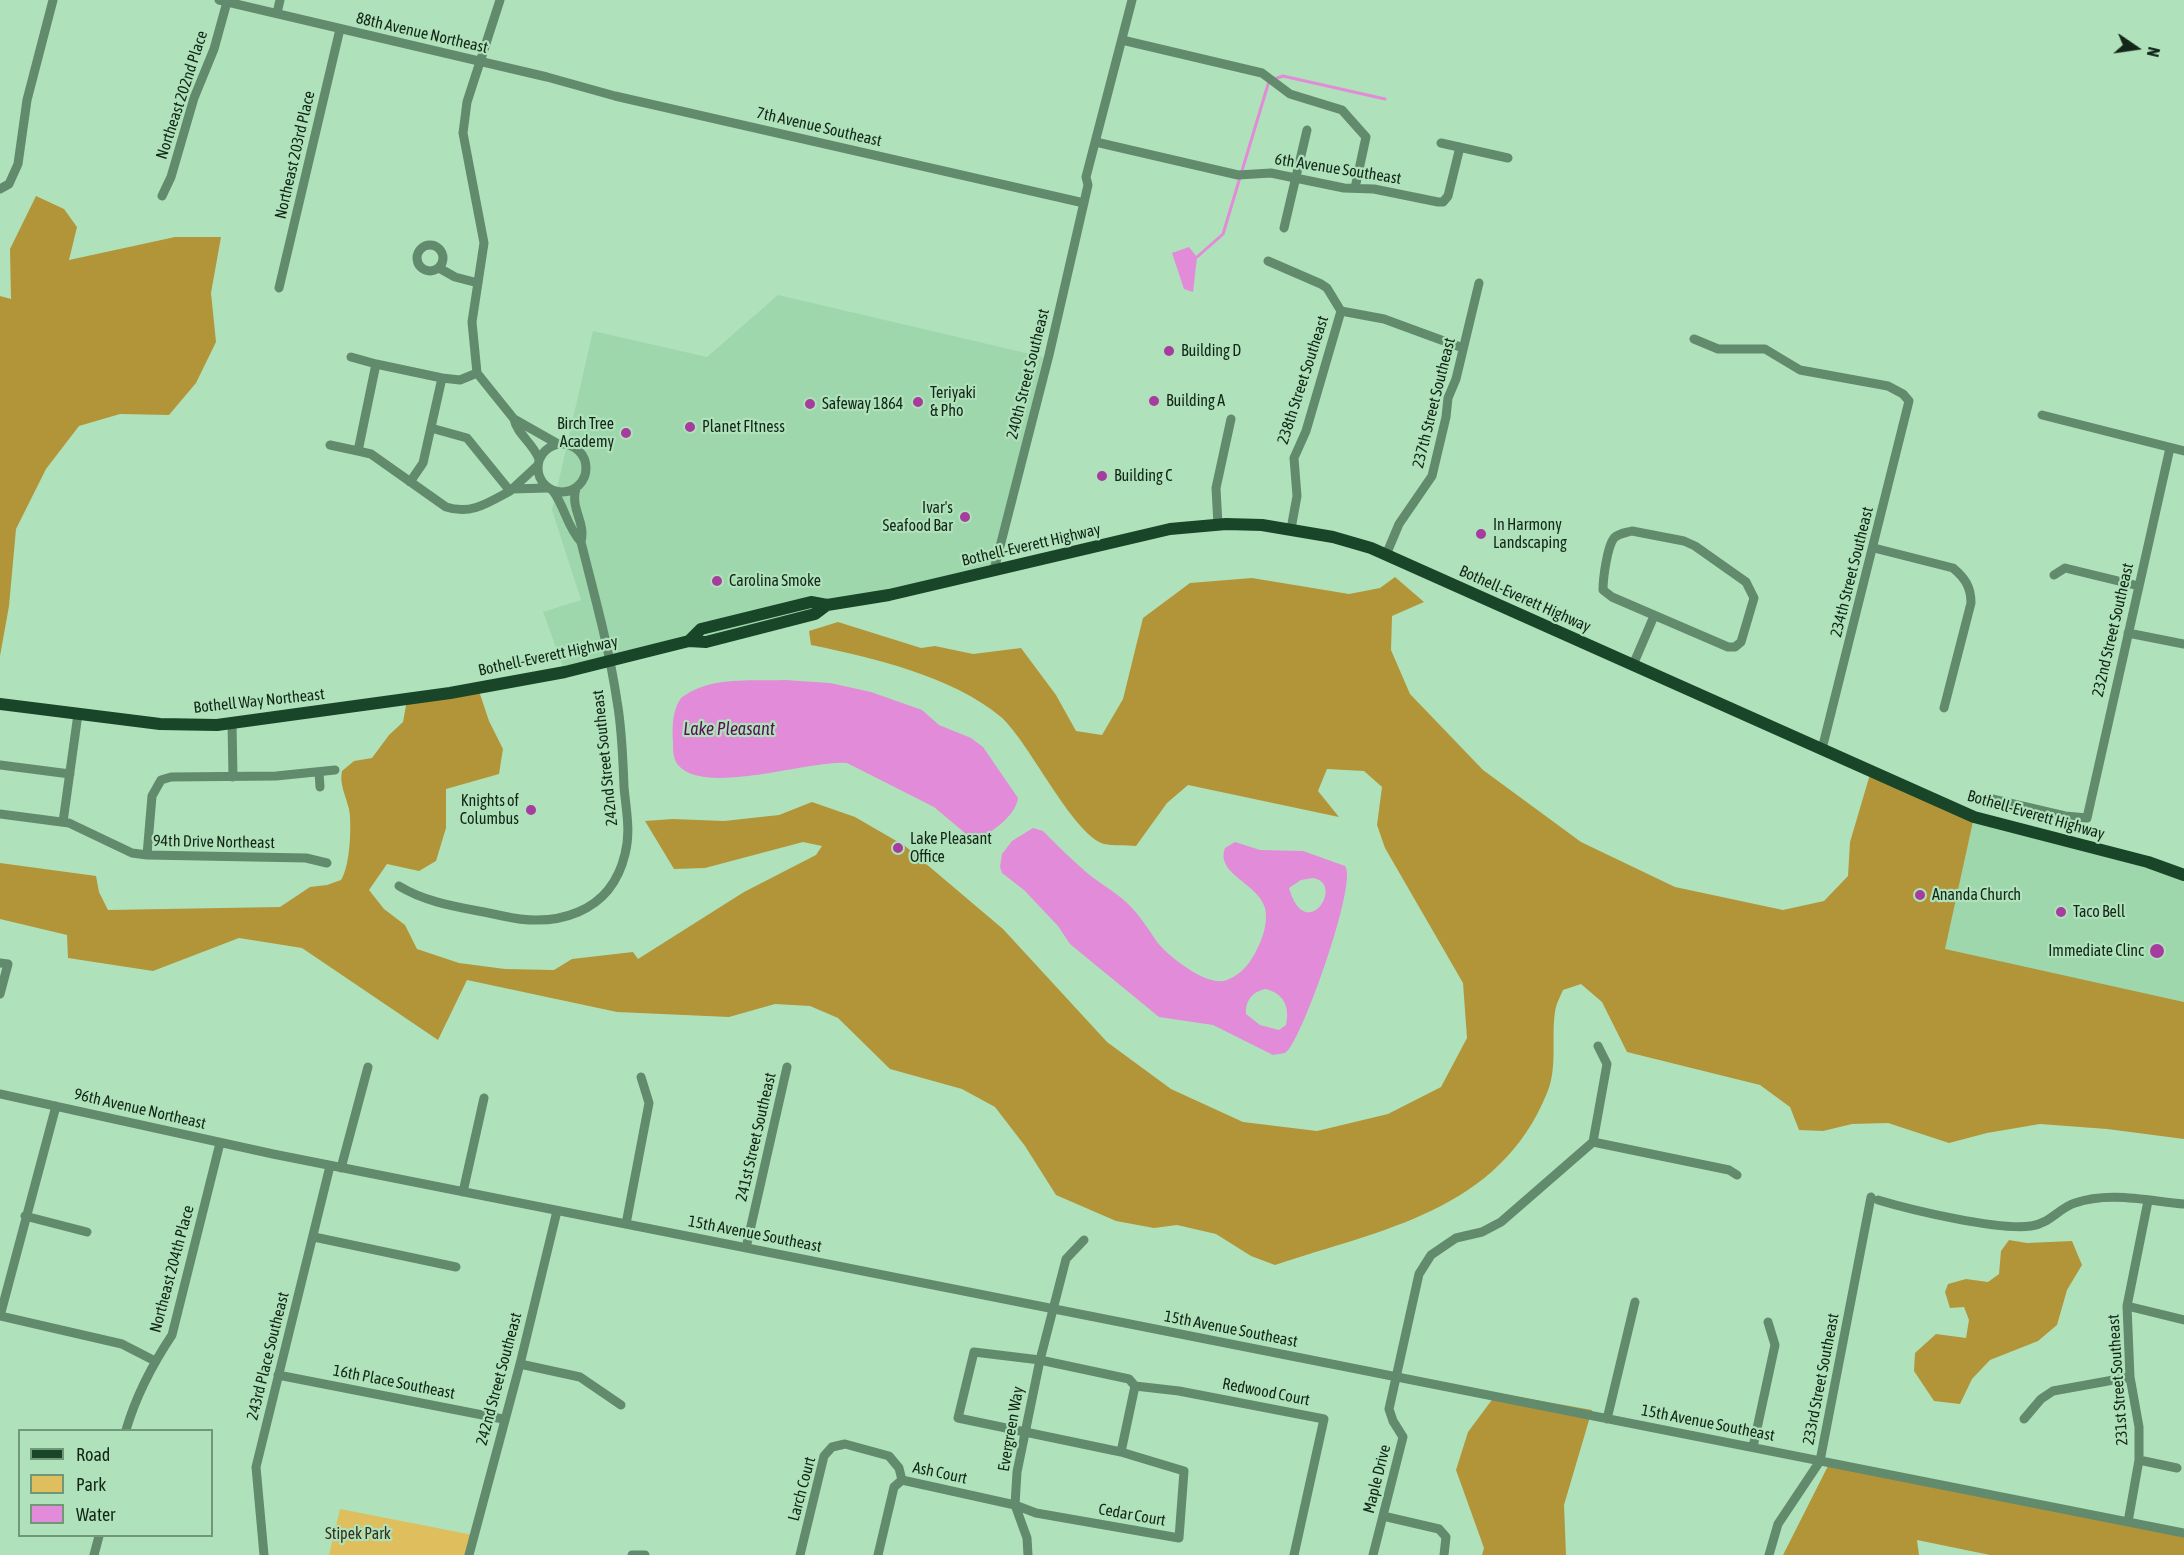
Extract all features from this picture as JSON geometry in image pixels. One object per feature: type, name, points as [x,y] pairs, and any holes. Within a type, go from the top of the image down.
[{"type":"main road","name":"Bothell-Everett Highway","points":[[450,693],[609,661],[689,642],[701,629],[811,602],[827,605],[889,595],[1170,529],[1218,525],[1262,525],[1333,537],[1386,555],[1974,817],[2148,862],[2184,875]]},
{"type":"main road","name":"Bothell Way Northeast","points":[[0,704],[186,726],[232,723],[450,693]]},
{"type":"street","points":[[4,187],[18,164],[27,100],[53,0]]},
{"type":"street","points":[[277,13],[280,0]]},
{"type":"street","points":[[500,0],[467,102],[462,133],[484,243],[472,322],[477,373],[514,418],[558,444],[573,447],[584,459],[585,475],[576,488],[569,491],[511,490]]},
{"type":"street","name":"240th Street Southeast","points":[[1088,184],[1093,178],[1104,126],[1103,120],[1132,0]]},
{"type":"street","name":"88th Avenue Northeast","points":[[223,1],[547,77]]},
{"type":"street","name":"Northeast 202nd Place","points":[[162,196],[171,177],[194,98],[214,49],[223,1]]},
{"type":"street","name":"Northeast 203rd Place","points":[[279,288],[340,29]]},
{"type":"street","points":[[1122,40],[1262,73],[1298,97],[1342,110],[1366,136],[1355,188]]},
{"type":"street","name":"7th Avenue Southeast","points":[[547,77],[615,96],[1084,203]]},
{"type":"street","name":"240th Street Southeast","points":[[994,570],[1084,203],[1088,184],[1086,177],[1099,125],[1103,120]]},
{"type":"street","points":[[1284,228],[1307,130]]},
{"type":"street","name":"6th Avenue Southeast","points":[[1100,143],[1243,175],[1270,173],[1443,202],[1448,196],[1460,147]]},
{"type":"street","points":[[1441,143],[1508,158]]},
{"type":"street","points":[[1268,261],[1327,288],[1341,311],[1384,319],[1463,348]]},
{"type":"street","points":[[439,268],[455,277],[478,283]]},
{"type":"street","name":"237th Street Southeast","points":[[1386,555],[1399,524],[1432,476],[1446,417],[1448,398],[1456,379],[1479,283]]},
{"type":"street","name":"238th Street Southeast","points":[[1291,529],[1297,496],[1294,458],[1306,431],[1341,311]]},
{"type":"street","name":"234th Street Southeast","points":[[1694,339],[1718,349],[1765,349],[1800,370],[1888,386],[1903,394],[1909,401],[1822,749]]},
{"type":"street","points":[[351,357],[442,378],[459,380],[477,373]]},
{"type":"street","points":[[358,451],[376,364]]},
{"type":"street","points":[[410,482],[423,463],[442,378]]},
{"type":"street","points":[[2042,415],[2184,451]]},
{"type":"street","points":[[514,418],[516,428],[534,446],[538,475],[550,489]]},
{"type":"street","points":[[1218,525],[1216,488],[1231,419]]},
{"type":"street","points":[[431,428],[467,438],[511,490]]},
{"type":"street","points":[[330,445],[371,454],[446,507],[457,511],[481,507],[511,490],[538,463],[550,447],[558,444]]},
{"type":"street","name":"232nd Street Southeast","points":[[1988,798],[2065,816],[2087,818],[2170,448]]},
{"type":"street","name":"242nd Street Southeast","points":[[576,488],[574,508],[584,530],[581,542]]},
{"type":"street","name":"242nd Street Southeast","points":[[399,886],[420,898],[531,921],[557,920],[576,914],[604,894],[616,879],[625,858],[629,825],[617,700],[581,542],[572,531],[562,503],[550,489]]},
{"type":"street","points":[[1632,531],[1684,541],[1746,582],[1754,598],[1741,642],[1735,647],[1728,647],[1654,616],[1603,590],[1603,578],[1612,540],[1620,533],[1632,531]]},
{"type":"street","points":[[1874,548],[1953,568],[1966,582],[1971,592],[1971,603],[1944,708]]},
{"type":"street","points":[[2054,575],[2065,568],[2139,586]]},
{"type":"street","points":[[1633,665],[1654,616]]},
{"type":"street","points":[[2128,633],[2184,644]]},
{"type":"street","points":[[63,822],[78,714]]},
{"type":"street","points":[[232,723],[233,777]]},
{"type":"street","points":[[0,765],[70,774]]},
{"type":"street","points":[[147,855],[152,796],[155,786],[162,780],[171,777],[276,777],[335,770]]},
{"type":"street","points":[[319,772],[321,787]]},
{"type":"street","name":"94th Drive Northeast","points":[[0,814],[63,822],[82,828],[132,853],[306,858],[327,863]]},
{"type":"street","points":[[0,994],[4,964]]},
{"type":"street","points":[[1598,1046],[1607,1064],[1593,1142],[1729,1170],[1737,1175]]},
{"type":"street","points":[[341,1168],[368,1067]]},
{"type":"street","name":"241st Street Southeast","points":[[746,1248],[787,1067]]},
{"type":"street","points":[[626,1224],[649,1103],[641,1077]]},
{"type":"street","name":"96th Avenue Northeast","points":[[0,1094],[273,1154]]},
{"type":"street","points":[[463,1192],[484,1098]]},
{"type":"street","points":[[56,1106],[0,1316],[122,1344],[155,1361]]},
{"type":"street","name":"Maple Drive","points":[[1373,1555],[1403,1437],[1393,1421],[1389,1408],[1419,1274],[1431,1256],[1456,1238],[1482,1232],[1501,1222],[1593,1142]]},
{"type":"street","name":"Northeast 204th Place","points":[[127,1429],[133,1406],[155,1361],[172,1335],[220,1143]]},
{"type":"street","name":"15th Avenue Southeast","points":[[273,1154],[2184,1533]]},
{"type":"street","name":"243rd Place Southeast","points":[[264,1555],[256,1467],[330,1166]]},
{"type":"street","name":"233rd Street Southeast","points":[[1769,1555],[1778,1524],[1820,1461],[1875,1199],[2003,1227],[2031,1227],[2043,1223],[2072,1204],[2087,1199],[2107,1197],[2148,1201]]},
{"type":"street","points":[[2148,1201],[2184,1204]]},
{"type":"street","name":"231st Street Southeast","points":[[2128,1522],[2139,1460],[2139,1427],[2130,1377],[2127,1306],[2148,1201]]},
{"type":"street","name":"242nd Street Southeast","points":[[469,1555],[503,1419],[520,1364],[557,1211]]},
{"type":"street","points":[[25,1216],[87,1232]]},
{"type":"street","points":[[314,1237],[456,1267]]},
{"type":"street","name":"Evergreen Way","points":[[1028,1555],[1027,1538],[1015,1505],[1024,1432],[1066,1259],[1084,1240]]},
{"type":"street","points":[[1607,1419],[1635,1302]]},
{"type":"street","points":[[2127,1306],[2184,1320]]},
{"type":"street","points":[[1753,1447],[1775,1345],[1768,1322]]},
{"type":"street","points":[[974,1352],[1040,1360],[1129,1379],[1136,1386],[1121,1452],[958,1418],[974,1352]]},
{"type":"street","points":[[520,1364],[580,1377],[621,1405]]},
{"type":"street","name":"16th Place Southeast","points":[[278,1375],[503,1419]]},
{"type":"street","points":[[2024,1419],[2041,1399],[2053,1391],[2130,1377]]},
{"type":"street","name":"Redwood Court","points":[[1136,1386],[1179,1390],[1324,1419],[1294,1555]]},
{"type":"street","name":"Larch Court","points":[[800,1555],[824,1456],[832,1447],[844,1444],[889,1456],[899,1468],[902,1480]]},
{"type":"street","name":"Cedar Court","points":[[1015,1505],[1036,1513],[1179,1538],[1184,1471],[1121,1452]]},
{"type":"street","points":[[2139,1460],[2177,1468]]},
{"type":"street","name":"Ash Court","points":[[878,1555],[894,1487],[902,1480],[1015,1505]]},
{"type":"street","points":[[1383,1516],[1439,1529],[1446,1537],[1444,1555]]},
{"type":"street","points":[[93,1555],[99,1537]]},
{"type":"street","points":[[633,1555],[645,1555]]},
{"type":"shaded area","points":[[36,196],[64,209],[77,227],[69,260],[175,237],[221,237],[211,293],[216,342],[196,383],[169,415],[120,414],[79,426],[46,469],[16,529],[9,606],[0,656],[0,296],[11,299],[10,249]]},
{"type":"shaded area","points":[[778,295],[1043,357],[994,570],[565,672],[543,612],[581,600],[552,510],[593,331],[707,357]]},
{"type":"shaded area","points":[[1395,577],[1424,602],[1392,616],[1391,650],[1410,694],[1483,770],[1581,842],[1675,887],[1783,910],[1824,901],[1848,876],[1850,842],[1871,771],[1974,817],[1945,949],[2184,1002],[2184,1139],[2107,1129],[2040,1124],[1987,1133],[1949,1143],[1888,1123],[1852,1124],[1823,1131],[1799,1130],[1790,1107],[1760,1085],[1627,1052],[1602,1002],[1581,984],[1563,990],[1559,998],[1554,1022],[1552,1073],[1547,1093],[1526,1133],[1499,1165],[1468,1190],[1434,1210],[1356,1240],[1275,1265],[1251,1256],[1216,1234],[1177,1225],[1154,1228],[1116,1221],[1056,1195],[1025,1146],[995,1107],[962,1089],[890,1069],[838,1018],[810,1006],[775,1004],[729,1017],[617,1012],[467,980],[438,1040],[302,948],[239,938],[153,971],[68,958],[67,935],[0,919],[0,863],[96,876],[99,892],[108,910],[280,907],[310,887],[341,880],[350,846],[349,809],[342,785],[342,771],[354,761],[372,758],[389,735],[403,722],[407,700],[478,688],[489,721],[503,749],[499,774],[446,789],[446,828],[436,861],[419,871],[387,864],[369,890],[384,909],[405,925],[417,949],[459,963],[505,969],[554,970],[572,959],[633,952],[638,959],[744,892],[816,855],[822,846],[803,842],[705,868],[674,869],[645,821],[673,819],[724,821],[779,815],[812,802],[855,817],[905,846],[1003,929],[1107,1042],[1171,1089],[1243,1122],[1317,1131],[1388,1114],[1441,1087],[1467,1038],[1463,983],[1385,848],[1377,825],[1382,787],[1364,771],[1327,769],[1318,791],[1339,817],[1188,785],[1167,803],[1136,846],[1104,844],[1078,824],[1025,746],[1001,717],[982,703],[911,670],[811,645],[809,631],[838,622],[921,648],[935,646],[973,654],[1021,648],[1056,695],[1076,731],[1102,735],[1123,699],[1143,618],[1190,583],[1252,578],[1349,594],[1380,588]]},
{"type":"shaded area","points":[[1974,817],[2184,875],[2184,1002],[1944,950]]},
{"type":"shaded area","points":[[2009,1240],[2027,1243],[2072,1241],[2082,1265],[2067,1290],[2057,1325],[2038,1341],[1990,1360],[1972,1379],[1960,1404],[1934,1401],[1914,1371],[1915,1353],[1936,1334],[1966,1338],[1969,1320],[1964,1307],[1950,1308],[1945,1292],[1948,1284],[1966,1279],[1988,1282],[1999,1274],[2001,1251]]},
{"type":"shaded area","points":[[1497,1393],[1592,1410],[1564,1505],[1566,1555],[1482,1555],[1484,1548],[1456,1470],[1468,1432]]},
{"type":"shaded area","points":[[1829,1464],[2184,1533],[2184,1555],[1990,1555],[1917,1540],[1919,1555],[1783,1555]]},
{"type":"green space","name":"Stipek Park","points":[[340,1509],[473,1535],[468,1555],[329,1555]]},
{"type":"water","points":[[1189,247],[1197,257],[1193,292],[1184,289],[1172,253]]},
{"type":"water","name":"Lake Pleasant","points":[[744,680],[830,683],[871,692],[922,710],[939,725],[971,738],[983,747],[1018,798],[1016,805],[1007,818],[993,830],[972,839],[934,807],[847,763],[710,778],[691,774],[678,765],[674,754],[673,725],[674,714],[681,698],[704,686],[717,683]]},
{"type":"water","points":[[1033,828],[1043,831],[1086,872],[1126,902],[1170,955],[1199,975],[1219,981],[1234,976],[1249,963],[1260,942],[1266,921],[1265,908],[1261,899],[1226,865],[1225,848],[1235,842],[1260,850],[1303,851],[1345,866],[1347,877],[1344,898],[1328,956],[1297,1036],[1289,1049],[1285,1053],[1273,1055],[1213,1025],[1159,1017],[1070,944],[1058,926],[1024,890],[1002,873],[1000,867],[1002,854],[1012,841]],"holes":[[[1313,878],[1322,882],[1326,890],[1324,899],[1320,907],[1313,912],[1305,912],[1296,904],[1289,888],[1301,880]],[[1265,989],[1281,997],[1286,1007],[1286,1025],[1279,1030],[1260,1025],[1246,1014],[1250,998],[1256,992]]]},
{"type":"waterway","points":[[1197,257],[1223,234],[1269,81],[1283,76],[1385,99]]},
{"type":"place","name":"Building D","points":[[1169,351]]},
{"type":"place","name":"Building A","points":[[1154,401]]},
{"type":"place","name":"Teriyaki & Pho","points":[[918,402]]},
{"type":"place","name":"Safeway 1864","points":[[810,404]]},
{"type":"place","name":"Planet FItness","points":[[690,427]]},
{"type":"place","name":"Birch Tree Academy","points":[[626,433]]},
{"type":"place","name":"Building C","points":[[1102,476]]},
{"type":"place","name":"Ivar's Seafood Bar","points":[[965,517]]},
{"type":"place","name":"In Harmony Landscaping","points":[[1481,534]]},
{"type":"place","name":"Carolina Smoke","points":[[717,581]]},
{"type":"place","name":"Knights of Columbus","points":[[531,810]]},
{"type":"place","name":"Lake Pleasant Office","points":[[898,848]]},
{"type":"place","name":"Ananda Church","points":[[1920,895]]},
{"type":"place","name":"Taco Bell","points":[[2061,912]]},
{"type":"place","name":"Immediate Clinc","points":[[2157,951]]}]
